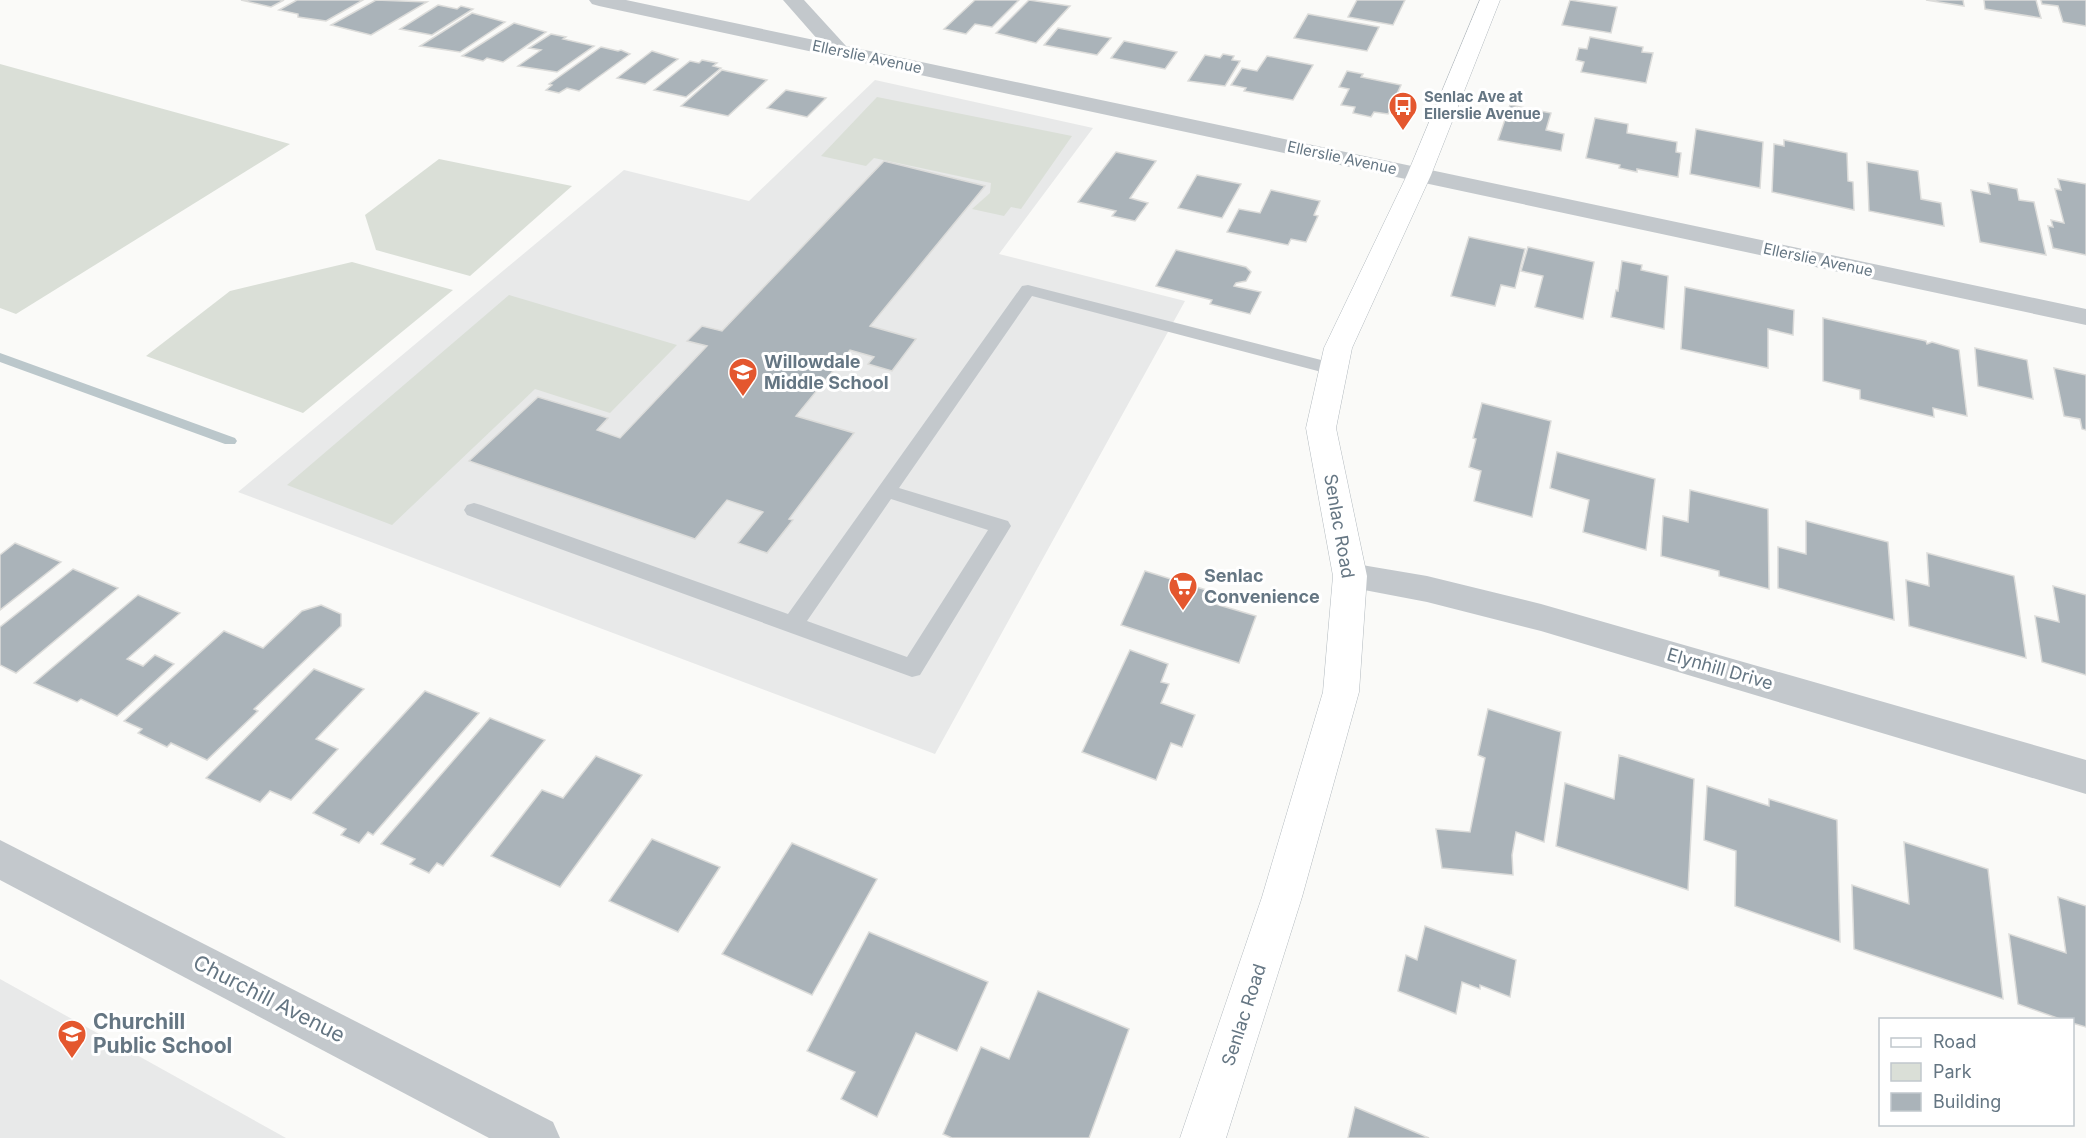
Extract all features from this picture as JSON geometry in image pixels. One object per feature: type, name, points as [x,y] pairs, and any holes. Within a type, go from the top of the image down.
[{"type":"street","name":"Ellerslie Avenue","points":[[599,0],[2086,317]]},
{"type":"street","points":[[793,0],[838,51]]},
{"type":"street","name":"Senlac Road","points":[[1203,1138],[1282,897],[1341,692],[1350,576],[1320,428],[1338,348],[1419,175],[1490,0]]},
{"type":"street","name":"Elynhill Drive","points":[[1350,576],[1395,582],[1488,603],[1811,694],[2086,777]]},
{"type":"street","name":"Churchill Avenue","points":[[0,859],[537,1138]]},
{"type":"lane","points":[[792,625],[1028,290],[1333,369]]},
{"type":"lane","points":[[474,510],[912,668],[1001,526],[887,491]]},
{"type":"shaded area","name":"Willowdale Middle School","points":[[875,80],[1093,128],[999,254],[1185,301],[935,754],[238,492],[624,170],[749,201]]},
{"type":"shaded area","name":"Churchill Public School","points":[[0,979],[286,1138],[0,1138]]},
{"type":"green space","points":[[0,64],[290,144],[16,314],[0,308]]},
{"type":"green space","points":[[877,97],[1072,136],[1021,209],[1011,207],[1004,216],[972,209],[990,193],[991,183],[874,158],[866,166],[821,156]]},
{"type":"green space","points":[[439,159],[572,186],[470,276],[376,250],[365,215]]},
{"type":"green space","points":[[352,262],[453,290],[303,413],[146,356],[230,291]]},
{"type":"green space","points":[[509,295],[677,345],[610,413],[535,389],[392,525],[287,485]]},
{"type":"building","points":[[241,0],[284,0],[271,7]]},
{"type":"building","points":[[297,0],[363,0],[326,21],[298,17],[298,14],[279,10]]},
{"type":"building","points":[[376,0],[427,2],[371,35],[331,25]]},
{"type":"building","points":[[975,0],[1019,0],[992,27],[975,24],[966,34],[944,29]]},
{"type":"building","points":[[1029,0],[1070,6],[1036,43],[996,33]]},
{"type":"building","points":[[1357,0],[1405,0],[1393,25],[1348,17]]},
{"type":"building","points":[[1570,0],[1617,7],[1611,33],[1562,25]]},
{"type":"building","points":[[1926,0],[1963,0],[1964,6]]},
{"type":"building","points":[[1984,0],[2036,0],[2041,18],[1985,9]]},
{"type":"building","points":[[2041,0],[2086,0],[2086,26],[2063,22],[2058,6],[2042,4]]},
{"type":"building","points":[[438,5],[457,9],[461,6],[473,9],[432,35],[400,29]]},
{"type":"building","points":[[472,13],[505,22],[460,52],[420,46]]},
{"type":"building","points":[[1308,14],[1379,27],[1367,51],[1294,38]]},
{"type":"building","points":[[514,23],[546,32],[503,62],[487,58],[483,61],[462,56]]},
{"type":"building","points":[[1058,28],[1111,38],[1097,55],[1044,45]]},
{"type":"building","points":[[551,34],[594,46],[557,72],[518,66],[541,50],[529,48]]},
{"type":"building","points":[[1590,37],[1643,47],[1642,52],[1653,53],[1646,83],[1581,72],[1584,62],[1576,60],[1579,48],[1587,49]]},
{"type":"building","points":[[1124,41],[1177,52],[1165,69],[1111,58]]},
{"type":"building","points":[[601,47],[630,54],[579,91],[567,88],[559,93],[546,90],[552,85],[549,84]]},
{"type":"building","points":[[652,51],[678,59],[645,84],[617,78]]},
{"type":"building","points":[[1223,54],[1234,56],[1232,60],[1240,61],[1225,86],[1188,81],[1205,55],[1220,58]]},
{"type":"building","points":[[1267,56],[1313,65],[1293,100],[1244,91],[1246,88],[1231,85],[1242,68],[1257,71]]},
{"type":"building","points":[[702,60],[717,63],[713,66],[721,68],[686,97],[654,90],[690,61],[699,63]]},
{"type":"building","points":[[722,70],[767,80],[728,116],[681,106]]},
{"type":"building","points":[[1347,71],[1363,74],[1361,77],[1401,85],[1388,114],[1374,112],[1371,117],[1353,113],[1355,107],[1341,105],[1349,89],[1339,87]]},
{"type":"building","points":[[786,90],[826,98],[807,117],[767,108]]},
{"type":"building","points":[[1510,105],[1551,113],[1546,130],[1564,134],[1561,151],[1498,140]]},
{"type":"building","points":[[1595,118],[1628,124],[1627,133],[1677,142],[1676,152],[1681,153],[1678,177],[1637,169],[1637,172],[1619,168],[1620,165],[1586,158]]},
{"type":"building","points":[[1696,129],[1763,142],[1760,188],[1690,174]]},
{"type":"building","points":[[1784,140],[1847,153],[1848,181],[1853,182],[1854,210],[1772,192],[1774,144],[1784,146]]},
{"type":"building","points":[[1116,152],[1156,161],[1130,198],[1148,203],[1135,221],[1112,216],[1116,211],[1078,202]]},
{"type":"building","points":[[884,161],[985,186],[870,326],[916,339],[892,371],[868,364],[874,357],[850,350],[796,416],[854,433],[789,519],[793,520],[767,553],[738,543],[763,512],[727,500],[695,539],[469,461],[538,397],[608,418],[597,430],[620,438],[707,346],[687,341],[702,326],[722,331]]},
{"type":"building","points":[[1867,162],[1918,171],[1921,199],[1941,203],[1944,226],[1869,211]]},
{"type":"building","points":[[1197,175],[1241,184],[1222,218],[1178,208]]},
{"type":"building","points":[[2058,179],[2086,184],[2086,255],[2053,248],[2048,226],[2053,227],[2051,220],[2064,223],[2055,189],[2061,190]]},
{"type":"building","points":[[1988,183],[2017,189],[2019,200],[2034,202],[2046,255],[1980,242],[1971,190],[1990,194]]},
{"type":"building","points":[[1271,190],[1320,201],[1314,215],[1318,216],[1306,242],[1291,239],[1288,245],[1227,232],[1239,209],[1260,213]]},
{"type":"building","points":[[1469,237],[1525,249],[1515,288],[1501,285],[1495,306],[1451,296]]},
{"type":"building","points":[[1528,247],[1594,262],[1583,319],[1535,307],[1543,276],[1521,271]]},
{"type":"building","points":[[1176,250],[1246,267],[1251,272],[1246,281],[1236,283],[1234,286],[1261,292],[1250,314],[1210,304],[1212,300],[1156,286]]},
{"type":"building","points":[[1622,261],[1642,265],[1641,270],[1668,276],[1664,329],[1611,317],[1616,290],[1618,291]]},
{"type":"building","points":[[1685,287],[1794,310],[1793,335],[1768,329],[1768,368],[1681,349]]},
{"type":"building","points":[[1823,318],[1959,350],[1967,416],[1933,408],[1934,417],[1860,399],[1860,390],[1823,381]]},
{"type":"building","points":[[1975,348],[2027,360],[2033,399],[1978,386]]},
{"type":"building","points":[[2054,368],[2086,375],[2086,430],[2082,429],[2080,419],[2064,416]]},
{"type":"building","points":[[1482,403],[1551,421],[1532,517],[1474,501],[1481,471],[1469,467],[1476,439],[1473,438]]},
{"type":"building","points":[[1557,452],[1655,479],[1646,550],[1583,532],[1589,500],[1550,488]]},
{"type":"building","points":[[1690,490],[1768,509],[1769,589],[1719,576],[1719,571],[1661,556],[1663,516],[1688,522]]},
{"type":"building","points":[[1806,521],[1888,542],[1894,620],[1778,588],[1778,547],[1806,554]]},
{"type":"building","points":[[15,543],[61,562],[0,610],[0,555]]},
{"type":"building","points":[[1927,553],[2014,576],[2026,658],[1909,626],[1906,580],[1929,586]]},
{"type":"building","points":[[73,569],[118,588],[16,673],[0,665],[0,627]]},
{"type":"building","points":[[1145,571],[1216,593],[1212,603],[1256,616],[1239,663],[1121,625]]},
{"type":"building","points":[[2053,586],[2086,595],[2086,675],[2042,662],[2035,616],[2059,622]]},
{"type":"building","points":[[138,595],[180,613],[127,659],[143,666],[155,655],[174,664],[117,716],[81,699],[77,702],[34,683]]},
{"type":"building","points":[[321,605],[341,614],[341,626],[254,709],[258,711],[207,760],[171,743],[167,747],[138,733],[142,729],[124,721],[224,631],[263,648],[302,611]]},
{"type":"building","points":[[1130,650],[1168,664],[1161,682],[1169,684],[1161,703],[1195,715],[1182,747],[1171,743],[1156,780],[1082,752]]},
{"type":"building","points":[[314,669],[364,689],[316,739],[338,749],[291,800],[270,791],[260,802],[206,778]]},
{"type":"building","points":[[425,691],[479,713],[373,835],[368,832],[359,843],[341,835],[346,829],[313,813]]},
{"type":"building","points":[[1488,709],[1561,732],[1544,842],[1516,832],[1512,855],[1513,875],[1442,868],[1436,829],[1470,832],[1485,758],[1478,755]]},
{"type":"building","points":[[490,718],[545,740],[443,866],[437,863],[429,873],[410,864],[415,859],[381,844]]},
{"type":"building","points":[[1619,755],[1694,779],[1688,890],[1556,846],[1565,783],[1614,799]]},
{"type":"building","points":[[596,756],[642,775],[560,887],[491,856],[542,790],[563,798]]},
{"type":"building","points":[[1707,786],[1769,806],[1769,799],[1837,820],[1840,942],[1735,906],[1736,851],[1704,840]]},
{"type":"building","points":[[652,839],[720,867],[678,932],[609,901]]},
{"type":"building","points":[[1904,842],[1988,869],[2003,999],[1854,949],[1852,885],[1909,904]]},
{"type":"building","points":[[792,843],[877,879],[812,995],[722,954]]},
{"type":"building","points":[[2058,897],[2086,906],[2086,1027],[2074,1024],[2074,1018],[2057,1018],[2018,1004],[2009,934],[2066,953]]},
{"type":"building","points":[[1425,926],[1516,960],[1510,997],[1480,985],[1480,989],[1462,982],[1456,1014],[1398,991],[1406,955],[1417,960]]},
{"type":"building","points":[[869,932],[988,982],[957,1051],[916,1033],[877,1117],[841,1099],[855,1072],[807,1051]]},
{"type":"building","points":[[1038,991],[1129,1029],[1089,1138],[952,1138],[943,1134],[981,1047],[1009,1059]]},
{"type":"building","points":[[1355,1107],[1429,1138],[1348,1138]]},
{"type":"waterway","points":[[0,357],[230,441]]},
{"type":"place","name":"Senlac Ave at Ellerslie Avenue","points":[[1403,132]]},
{"type":"place","name":"Willowdale Middle School","points":[[743,398]]},
{"type":"place","name":"Senlac Convenience","points":[[1183,612]]},
{"type":"place","name":"Churchill Public School","points":[[72,1060]]}]
